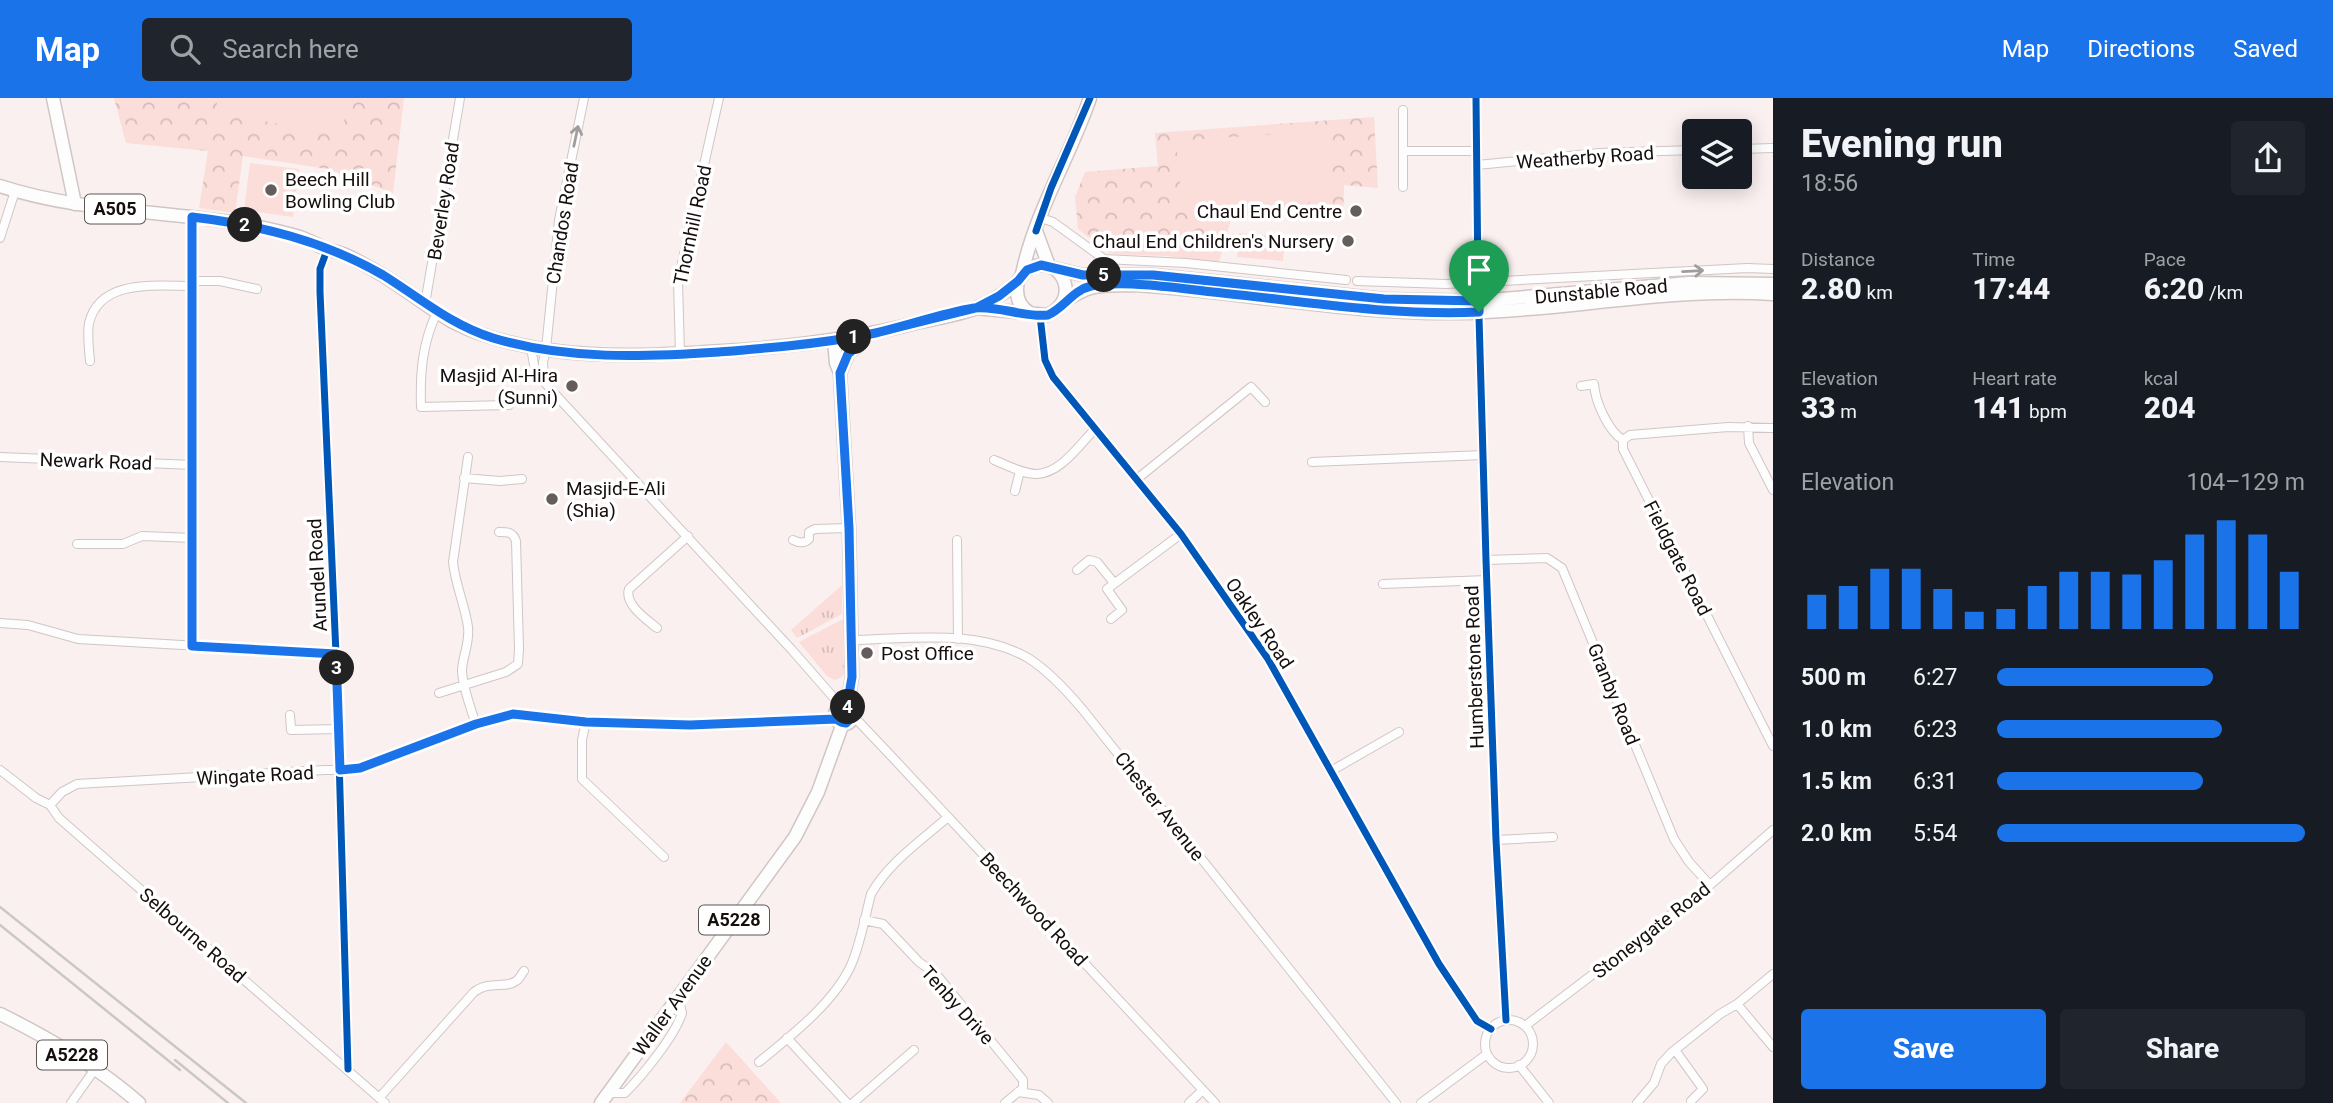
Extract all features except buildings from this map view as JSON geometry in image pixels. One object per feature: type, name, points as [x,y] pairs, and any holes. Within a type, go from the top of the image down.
[{"type":"main road","points":[[53,98],[75,204]]},
{"type":"main road","points":[[1036,231],[1042,253],[1051,267],[1064,279],[1066,287],[1064,302],[1054,312],[1036,315],[1020,304],[1016,289],[1025,258],[1051,188],[1090,98]]},
{"type":"main road","name":"A505","points":[[0,186],[75,204],[192,217],[285,233],[327,250],[342,253],[384,276],[437,312],[475,332],[547,349],[622,357],[680,354],[867,335],[976,308],[999,296],[1020,278]]},
{"type":"main road","points":[[1020,278],[1034,266],[1051,267]]},
{"type":"main road","name":"Dunstable Road","points":[[1051,267],[1083,275],[1153,275],[1479,307],[1749,292],[1773,294]]},
{"type":"main road","name":"Dunstable Road","points":[[1064,302],[1091,286],[1135,285],[1425,313],[1689,283],[1773,284]]},
{"type":"main road","name":"A505","points":[[976,308],[1036,315]]},
{"type":"main road","points":[[840,373],[848,354],[867,335]]},
{"type":"main road","name":"Waller Avenue","points":[[605,1098],[795,837],[818,792],[844,715],[852,677],[849,528],[840,373],[836,363],[834,340]]},
{"type":"main road","name":"A5228","points":[[0,1014],[95,1069],[139,1103]]},
{"type":"street","name":"Beverley Road","points":[[425,304],[460,98]]},
{"type":"street","name":"Chandos Road","points":[[547,349],[559,220],[584,98]]},
{"type":"street","name":"Thornhill Road","points":[[680,354],[678,281],[719,98]]},
{"type":"street","name":"Humberstone Road","points":[[1476,98],[1486,560],[1496,840],[1506,1020]]},
{"type":"street","points":[[1404,110],[1404,187]]},
{"type":"street","points":[[1752,149],[1773,148]]},
{"type":"street","name":"Weatherby Road","points":[[1477,165],[1600,153],[1682,150]]},
{"type":"street","points":[[1404,151],[1476,151]]},
{"type":"street","points":[[0,238],[15,191]]},
{"type":"street","points":[[192,217],[192,646]]},
{"type":"street","points":[[1041,218],[1053,222],[1104,259],[1186,263],[1346,280]]},
{"type":"street","name":"Arundel Road","points":[[327,250],[320,270],[320,292],[339,729],[348,1069]]},
{"type":"street","name":"Dunstable Road","points":[[1357,281],[1446,284],[1747,268],[1773,269]]},
{"type":"street","points":[[90,361],[89,324],[97,305],[116,292],[134,286],[219,281],[257,289]]},
{"type":"street","points":[[437,312],[427,332],[423,352],[421,407],[509,405]]},
{"type":"street","name":"Oakley Road","points":[[1036,315],[1045,360],[1053,377],[1181,534],[1268,659],[1439,964],[1477,1021],[1491,1028]]},
{"type":"street","name":"Beechwood Road","points":[[530,346],[535,371],[824,685],[844,715],[859,722],[1216,1103]]},
{"type":"street","points":[[544,380],[543,362],[547,349]]},
{"type":"street","name":"Fieldgate Road","points":[[1581,386],[1594,384],[1594,393],[1615,435],[1623,440],[1623,449],[1773,747]]},
{"type":"street","points":[[1137,479],[1251,387],[1265,402]]},
{"type":"street","points":[[1748,426],[1749,443],[1773,490]]},
{"type":"street","points":[[1623,440],[1630,435],[1748,426],[1773,428]]},
{"type":"street","points":[[994,460],[1020,471],[1039,474],[1061,464],[1095,429]]},
{"type":"street","points":[[1312,462],[1483,455]]},
{"type":"street","name":"Newark Road","points":[[0,457],[193,465]]},
{"type":"street","points":[[468,457],[453,562],[468,628],[467,653],[462,670],[476,724]]},
{"type":"street","points":[[1015,492],[1020,471]]},
{"type":"street","points":[[464,478],[500,481],[522,479]]},
{"type":"street","points":[[793,540],[806,542],[809,532],[815,529],[849,528]]},
{"type":"street","points":[[439,693],[506,672],[518,664],[516,541],[514,535],[509,532],[499,532]]},
{"type":"street","points":[[1111,619],[1122,610],[1107,589],[1181,534]]},
{"type":"street","points":[[77,544],[123,544],[142,536],[193,538]]},
{"type":"street","points":[[657,628],[642,615],[627,594],[629,589],[688,537]]},
{"type":"street","points":[[957,540],[958,639]]},
{"type":"street","name":"Granby Road","points":[[1486,560],[1547,558],[1562,568],[1674,839],[1689,862],[1710,885]]},
{"type":"street","points":[[1077,570],[1089,561],[1097,562],[1114,583]]},
{"type":"street","points":[[1383,584],[1487,580]]},
{"type":"street","points":[[0,623],[27,625],[78,639],[336,654]]},
{"type":"street","name":"Chester Avenue","points":[[851,640],[958,639],[993,644],[1029,659],[1069,692],[1396,1103]]},
{"type":"street","points":[[824,685],[839,692],[852,677]]},
{"type":"street","name":"Wingate Road","points":[[50,805],[62,792],[77,784],[360,768],[476,724],[513,714],[586,722],[690,725],[844,715]]},
{"type":"street","points":[[290,715],[291,730],[339,729]]},
{"type":"street","points":[[586,722],[582,740],[582,779],[664,857]]},
{"type":"street","points":[[1331,771],[1399,732]]},
{"type":"street","name":"Selbourne Road","points":[[0,770],[36,798],[50,805],[84,840],[382,1100]]},
{"type":"street","points":[[759,1062],[829,998],[851,964],[876,885],[948,817]]},
{"type":"street","name":"Stoneygate Road","points":[[1525,1026],[1710,885],[1773,830]]},
{"type":"street","points":[[1496,840],[1553,837]]},
{"type":"street","name":"Tenby Drive","points":[[864,920],[883,924],[919,961],[936,974],[1023,1080],[1023,1088],[1018,1092]]},
{"type":"street","points":[[382,1100],[474,992],[482,986],[507,985],[516,981],[523,971]]},
{"type":"street","points":[[1637,1103],[1654,1083],[1661,1064],[1675,1050],[1773,974]]},
{"type":"street","points":[[1737,1004],[1773,1047]]},
{"type":"street","points":[[1506,1020],[1513,1020],[1525,1026],[1533,1040],[1531,1055],[1519,1065],[1498,1065],[1487,1054],[1485,1041],[1491,1028],[1506,1020]]},
{"type":"street","points":[[788,1038],[847,1103]]},
{"type":"street","points":[[853,1103],[914,1050]]},
{"type":"street","points":[[1675,1050],[1707,1092],[1691,1101]]},
{"type":"street","points":[[1421,1103],[1487,1054]]},
{"type":"street","points":[[1519,1065],[1549,1103]]},
{"type":"street","points":[[71,1103],[95,1069]]},
{"type":"street","points":[[1189,1103],[1203,1090]]},
{"type":"street","points":[[1005,1103],[1018,1092],[1039,1095],[1048,1103]]},
{"type":"green space","points":[[114,98],[404,98],[393,193],[328,169],[243,156],[235,213],[199,208],[208,151],[126,143]]},
{"type":"green space","points":[[218,98],[348,98],[342,134],[215,113]]},
{"type":"green space","points":[[1374,117],[1378,188],[1344,185],[1343,214],[1308,209],[1232,216],[1219,262],[1114,254],[1107,252],[1078,229],[1075,197],[1085,172],[1158,166],[1155,133]]},
{"type":"green space","points":[[1330,130],[1334,200],[1183,213],[1176,141]]},
{"type":"green space","name":"Beech Hill Bowling Club","points":[[250,163],[299,169],[293,217],[244,210]]},
{"type":"green space","points":[[1239,233],[1285,237],[1283,261],[1237,257]]},
{"type":"green space","points":[[842,585],[842,614],[797,638],[791,630]]},
{"type":"green space","points":[[843,619],[844,673],[835,680],[827,676],[799,642]]},
{"type":"green space","points":[[726,1042],[781,1103],[680,1103]]},
{"type":"railway","points":[[0,907],[246,1103]]},
{"type":"railway","points":[[0,925],[180,1070]]},
{"type":"railway","points":[[175,1060],[228,1103]]},
{"type":"cycle path","points":[[1036,231],[1051,188],[1090,98]]},
{"type":"cycle path","points":[[1476,98],[1486,560],[1496,840],[1506,1020]]},
{"type":"cycle path","points":[[327,250],[320,269],[320,292],[336,654],[348,1069]]},
{"type":"cycle path","points":[[1040,316],[1045,360],[1053,377],[1181,534],[1268,659],[1439,964],[1477,1021],[1491,1029]]},
{"type":"place","name":"Beech Hill Bowling Club","points":[[271,190]]},
{"type":"place","name":"Chaul End Centre","points":[[1356,211]]},
{"type":"place","name":"Chaul End Children's Nursery","points":[[1348,241]]},
{"type":"place","name":"Masjid Al-Hira (Sunni)","points":[[572,386]]},
{"type":"place","name":"Masjid-E-Ali (Shia)","points":[[552,499]]},
{"type":"place","name":"Post Office","points":[[867,653]]},
{"type":"route","points":[[1479,312],[1425,313],[1135,285],[1091,286],[1081,290],[1048,315],[976,308],[893,329],[867,335],[834,340],[739,350],[622,357],[547,349],[495,339],[454,323],[384,276],[342,253],[327,250],[296,236],[192,217],[192,646],[336,654],[340,770],[360,768],[476,724],[513,714],[586,722],[690,725],[836,719],[846,723],[853,716],[847,706],[852,677],[849,528],[840,373],[848,354],[867,335],[976,308],[999,296],[1027,270],[1041,265],[1083,275],[1153,275],[1384,299],[1479,301],[1479,312]]}]
